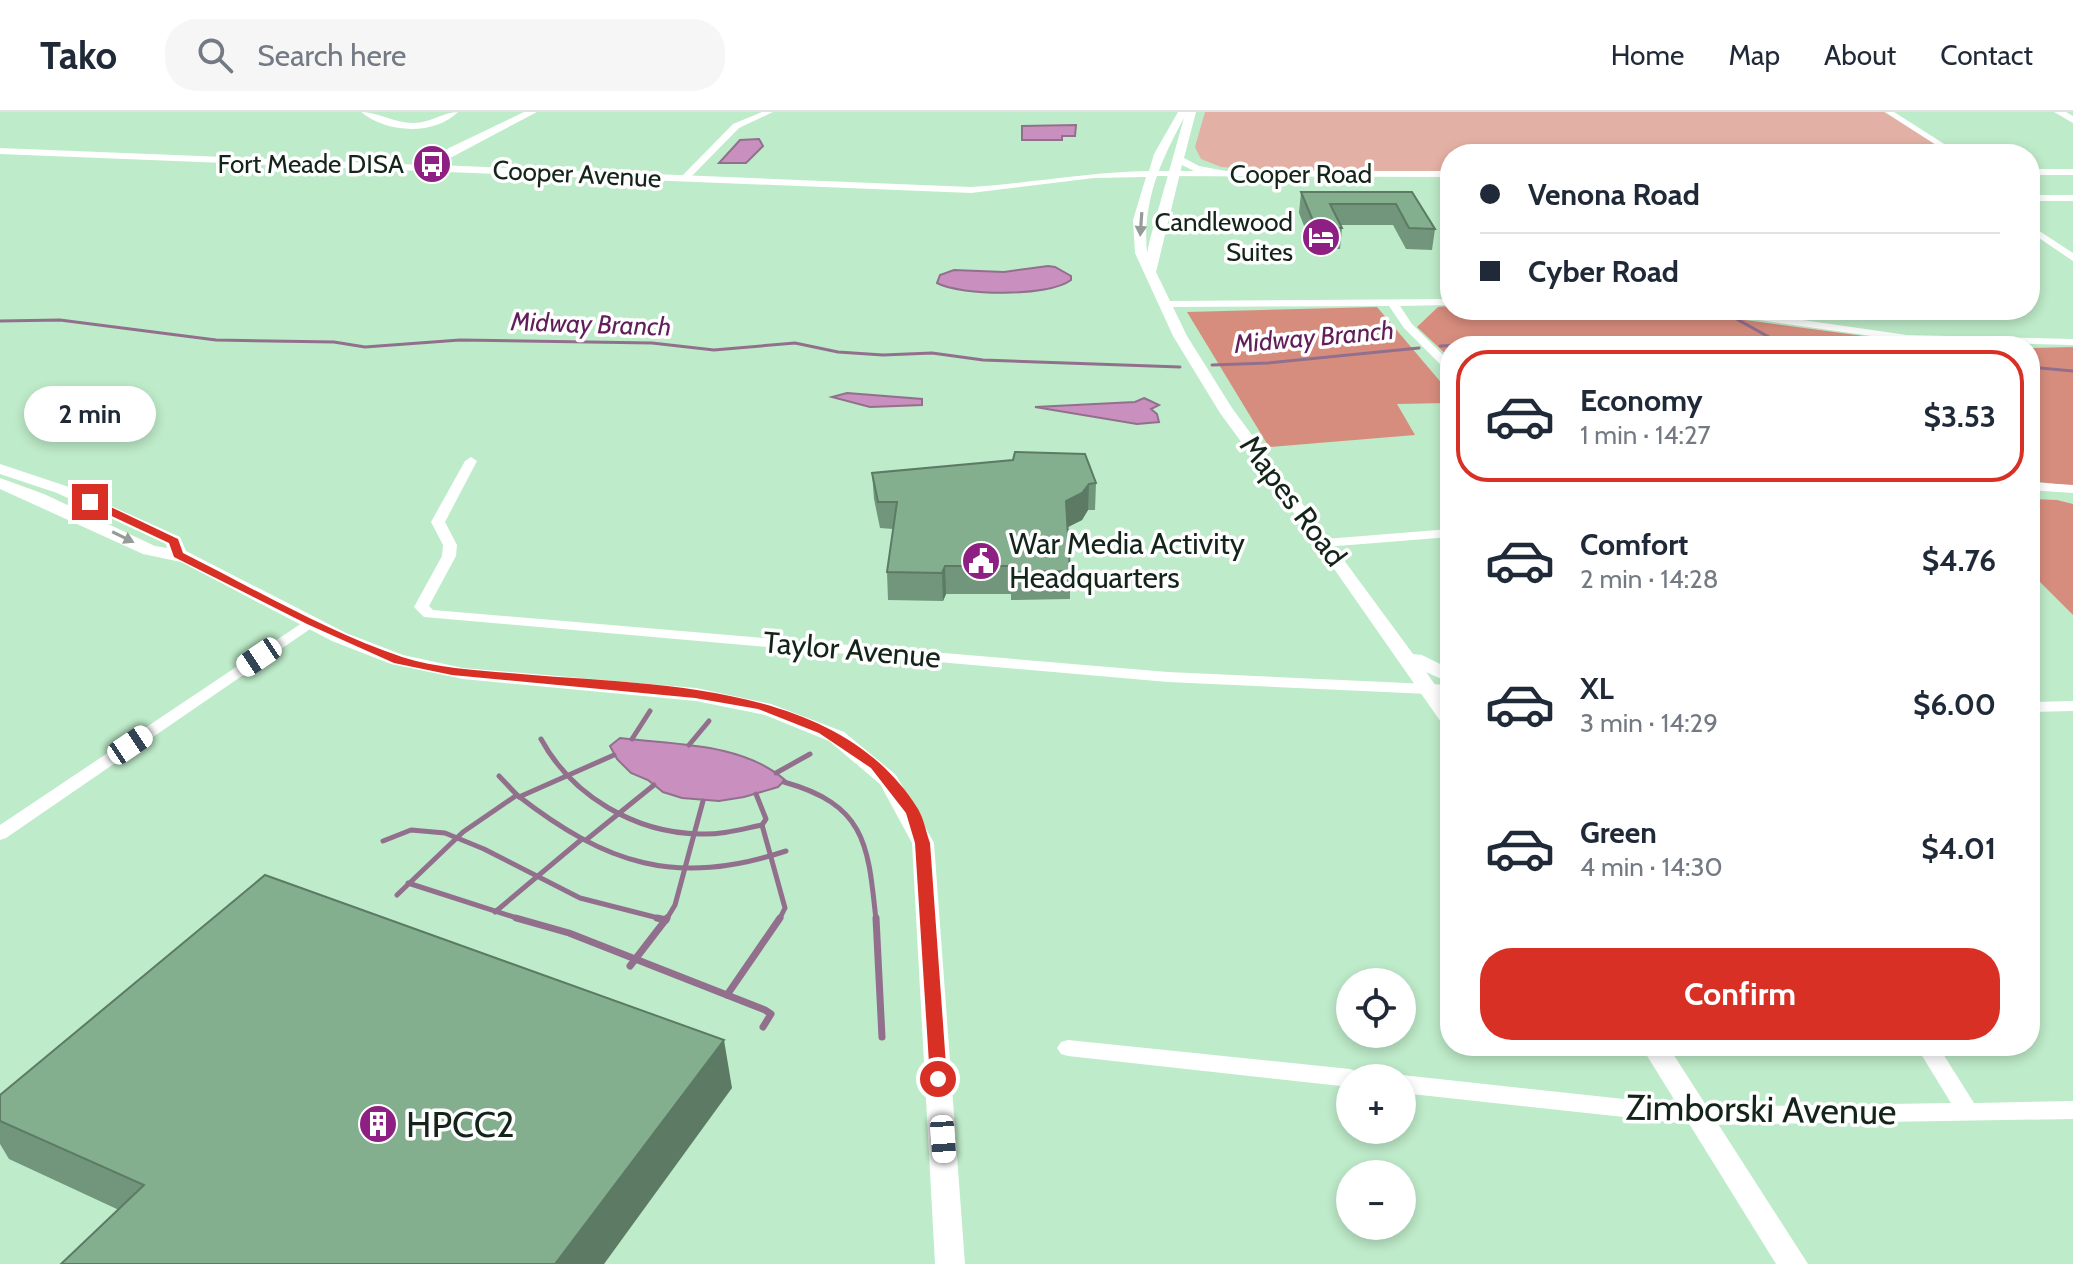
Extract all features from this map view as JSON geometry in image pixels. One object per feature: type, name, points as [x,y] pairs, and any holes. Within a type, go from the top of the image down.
[{"type":"street","points":[[330,112],[347,112]]},
{"type":"street","points":[[365,112],[391,123],[412,125],[440,121],[454,112]]},
{"type":"street","points":[[412,178],[453,150],[532,112]]},
{"type":"street","points":[[684,179],[736,126],[769,112]]},
{"type":"street","name":"Mapes Road","points":[[1183,112],[1159,154],[1146,195],[1139,220],[1141,253],[1165,304],[1225,410],[1402,650],[1440,690]]},
{"type":"street","points":[[1150,273],[1156,239],[1191,112]]},
{"type":"street","points":[[1889,112],[1940,144]]},
{"type":"street","points":[[2059,112],[2073,120]]},
{"type":"street","name":"Cooper Avenue","points":[[0,151],[971,190],[1076,177],[1153,174]]},
{"type":"street","points":[[1178,159],[1196,169],[1237,174]]},
{"type":"street","points":[[2040,172],[2073,172]]},
{"type":"street","name":"Cooper Road","points":[[1153,174],[1440,174]]},
{"type":"street","points":[[1076,177],[1127,180],[1136,184],[1146,195]]},
{"type":"street","points":[[2040,198],[2073,198]]},
{"type":"street","points":[[2040,238],[2073,258]]},
{"type":"street","points":[[1392,302],[1408,326],[1440,358]]},
{"type":"street","points":[[1165,304],[1440,302]]},
{"type":"street","points":[[1780,320],[1893,336]]},
{"type":"street","points":[[2040,341],[2073,342]]},
{"type":"street","name":"Taylor Avenue","points":[[471,461],[438,522],[450,545],[449,556],[421,607],[429,614],[1168,677],[1440,690]]},
{"type":"street","points":[[0,469],[63,490],[174,541],[178,555]]},
{"type":"street","points":[[0,483],[51,502],[152,552],[178,555],[311,622],[399,660],[452,672],[695,694],[761,705],[824,730],[876,765],[913,812],[923,843],[950,1264]]},
{"type":"street","points":[[2040,487],[2073,489]]},
{"type":"street","points":[[1325,543],[1440,534]]},
{"type":"street","points":[[0,834],[311,622]]},
{"type":"street","points":[[1402,650],[1440,673]]},
{"type":"street","points":[[2040,707],[2073,706]]},
{"type":"street","points":[[1068,1048],[1336,1077]]},
{"type":"street","points":[[1660,1056],[1793,1264]]},
{"type":"street","points":[[1933,1056],[1968,1112]]},
{"type":"street","name":"Zimborski Avenue","points":[[1416,1086],[1698,1116],[2073,1110]]},
{"type":"shaded area","points":[[1205,112],[1884,112],[1935,144],[1440,144],[1440,171],[1278,171],[1221,167],[1201,159],[1195,147]]},
{"type":"shaded area","points":[[1076,125],[1075,136],[1062,136],[1062,140],[1022,140],[1022,126]]},
{"type":"shaded area","points":[[759,139],[763,146],[746,163],[719,163],[740,140]]},
{"type":"shaded area","points":[[1048,266],[1071,276],[1071,280],[1060,286],[1005,293],[965,290],[937,283],[940,275],[954,270],[1004,272]]},
{"type":"shaded area","points":[[1377,307],[1440,381],[1440,403],[1397,404],[1415,435],[1269,447],[1187,312]]},
{"type":"shaded area","points":[[1438,307],[1440,320],[1745,320],[1864,336],[1440,336],[1440,349],[1417,327]]},
{"type":"shaded area","points":[[2073,347],[2073,486],[2040,482],[2040,348]]},
{"type":"shaded area","points":[[847,393],[922,399],[922,405],[870,407],[832,397]]},
{"type":"shaded area","points":[[1144,398],[1159,405],[1151,409],[1157,414],[1159,422],[1137,424],[1035,407],[1135,402]]},
{"type":"shaded area","points":[[2040,499],[2073,504],[2073,615],[2040,582]]},
{"type":"shaded area","points":[[620,738],[727,752],[748,758],[785,780],[778,787],[744,797],[719,801],[682,798],[663,792],[648,780],[631,773],[617,759],[610,746]]},
{"type":"building","points":[[1301,192],[1412,192],[1435,229],[1409,228],[1396,204],[1330,204],[1342,228],[1316,228]]},
{"type":"building","name":"War Media Activity Headquarters","points":[[1015,452],[1085,454],[1096,483],[1089,484],[1082,493],[1066,501],[1070,571],[1011,572],[1012,566],[945,566],[942,573],[887,572],[897,502],[878,502],[872,473],[1013,460]]},
{"type":"building","name":"HPCC2","points":[[265,875],[724,1040],[555,1264],[61,1264],[144,1185],[0,1121],[0,1095]]},
{"type":"waterway","name":"Midway Branch","points":[[0,321],[60,320],[216,340],[334,342],[365,347],[460,340],[652,343],[714,350],[795,343],[838,352],[883,355],[932,353],[983,360],[1180,367]]},
{"type":"waterway","points":[[1738,320],[1767,336]]},
{"type":"waterway","name":"Midway Branch","points":[[1212,365],[1268,363],[1419,348]]},
{"type":"waterway","name":"Midway Branch","points":[[2040,368],[2073,371]]},
{"type":"waterway","points":[[632,739],[650,711]]},
{"type":"waterway","points":[[689,745],[709,721]]},
{"type":"waterway","points":[[541,739],[568,775]]},
{"type":"waterway","points":[[776,773],[810,754]]},
{"type":"waterway","points":[[568,775],[614,755]]},
{"type":"waterway","points":[[519,797],[568,775]]},
{"type":"waterway","points":[[568,775],[588,794],[619,814]]},
{"type":"waterway","points":[[499,776],[517,795]]},
{"type":"waterway","points":[[784,782],[811,791],[832,803],[858,831],[870,870],[876,920]]},
{"type":"waterway","points":[[619,814],[654,785]]},
{"type":"waterway","points":[[756,794],[766,819],[762,825]]},
{"type":"waterway","points":[[457,838],[517,795]]},
{"type":"waterway","points":[[519,797],[586,840]]},
{"type":"waterway","points":[[694,833],[703,801]]},
{"type":"waterway","points":[[586,840],[619,814]]},
{"type":"waterway","points":[[619,814],[652,827],[694,833]]},
{"type":"waterway","points":[[694,833],[708,834],[762,825]]},
{"type":"waterway","points":[[762,825],[770,855]]},
{"type":"waterway","points":[[383,841],[411,830],[445,833],[457,838]]},
{"type":"waterway","points":[[685,868],[694,833]]},
{"type":"waterway","points":[[409,883],[457,838]]},
{"type":"waterway","points":[[457,838],[538,876]]},
{"type":"waterway","points":[[538,876],[582,839]]},
{"type":"waterway","points":[[586,840],[644,863],[685,868]]},
{"type":"waterway","points":[[770,855],[786,851]]},
{"type":"waterway","points":[[685,868],[747,862],[770,855]]},
{"type":"waterway","points":[[770,855],[785,908],[780,918]]},
{"type":"waterway","points":[[666,920],[675,905],[685,868]]},
{"type":"waterway","points":[[496,911],[538,876]]},
{"type":"waterway","points":[[538,876],[580,898],[666,920]]},
{"type":"waterway","points":[[397,895],[409,883]]},
{"type":"waterway","points":[[409,883],[496,911]]},
{"type":"waterway","points":[[496,911],[523,920]]},
{"type":"waterway","points":[[516,918],[523,920]]},
{"type":"waterway","points":[[657,918],[666,920]]},
{"type":"waterway","points":[[727,995],[780,918]]},
{"type":"waterway","points":[[876,918],[882,1037]]},
{"type":"waterway","points":[[523,920],[569,933],[635,959]]},
{"type":"waterway","points":[[635,959],[666,920]]},
{"type":"waterway","points":[[630,966],[635,959]]},
{"type":"waterway","points":[[635,959],[765,1010],[771,1014],[763,1027]]},
{"type":"place","name":"Fort Meade DISA","points":[[432,164]]},
{"type":"place","name":"Candlewood Suites","points":[[1321,237]]},
{"type":"place","name":"War Media Activity Headquarters","points":[[981,561]]},
{"type":"place","name":"HPCC2","points":[[378,1124]]},
{"type":"route","points":[[90,502],[174,541],[178,555],[311,622],[399,660],[452,672],[695,694],[761,705],[824,730],[876,765],[913,812],[923,843],[938,1079]]}]
